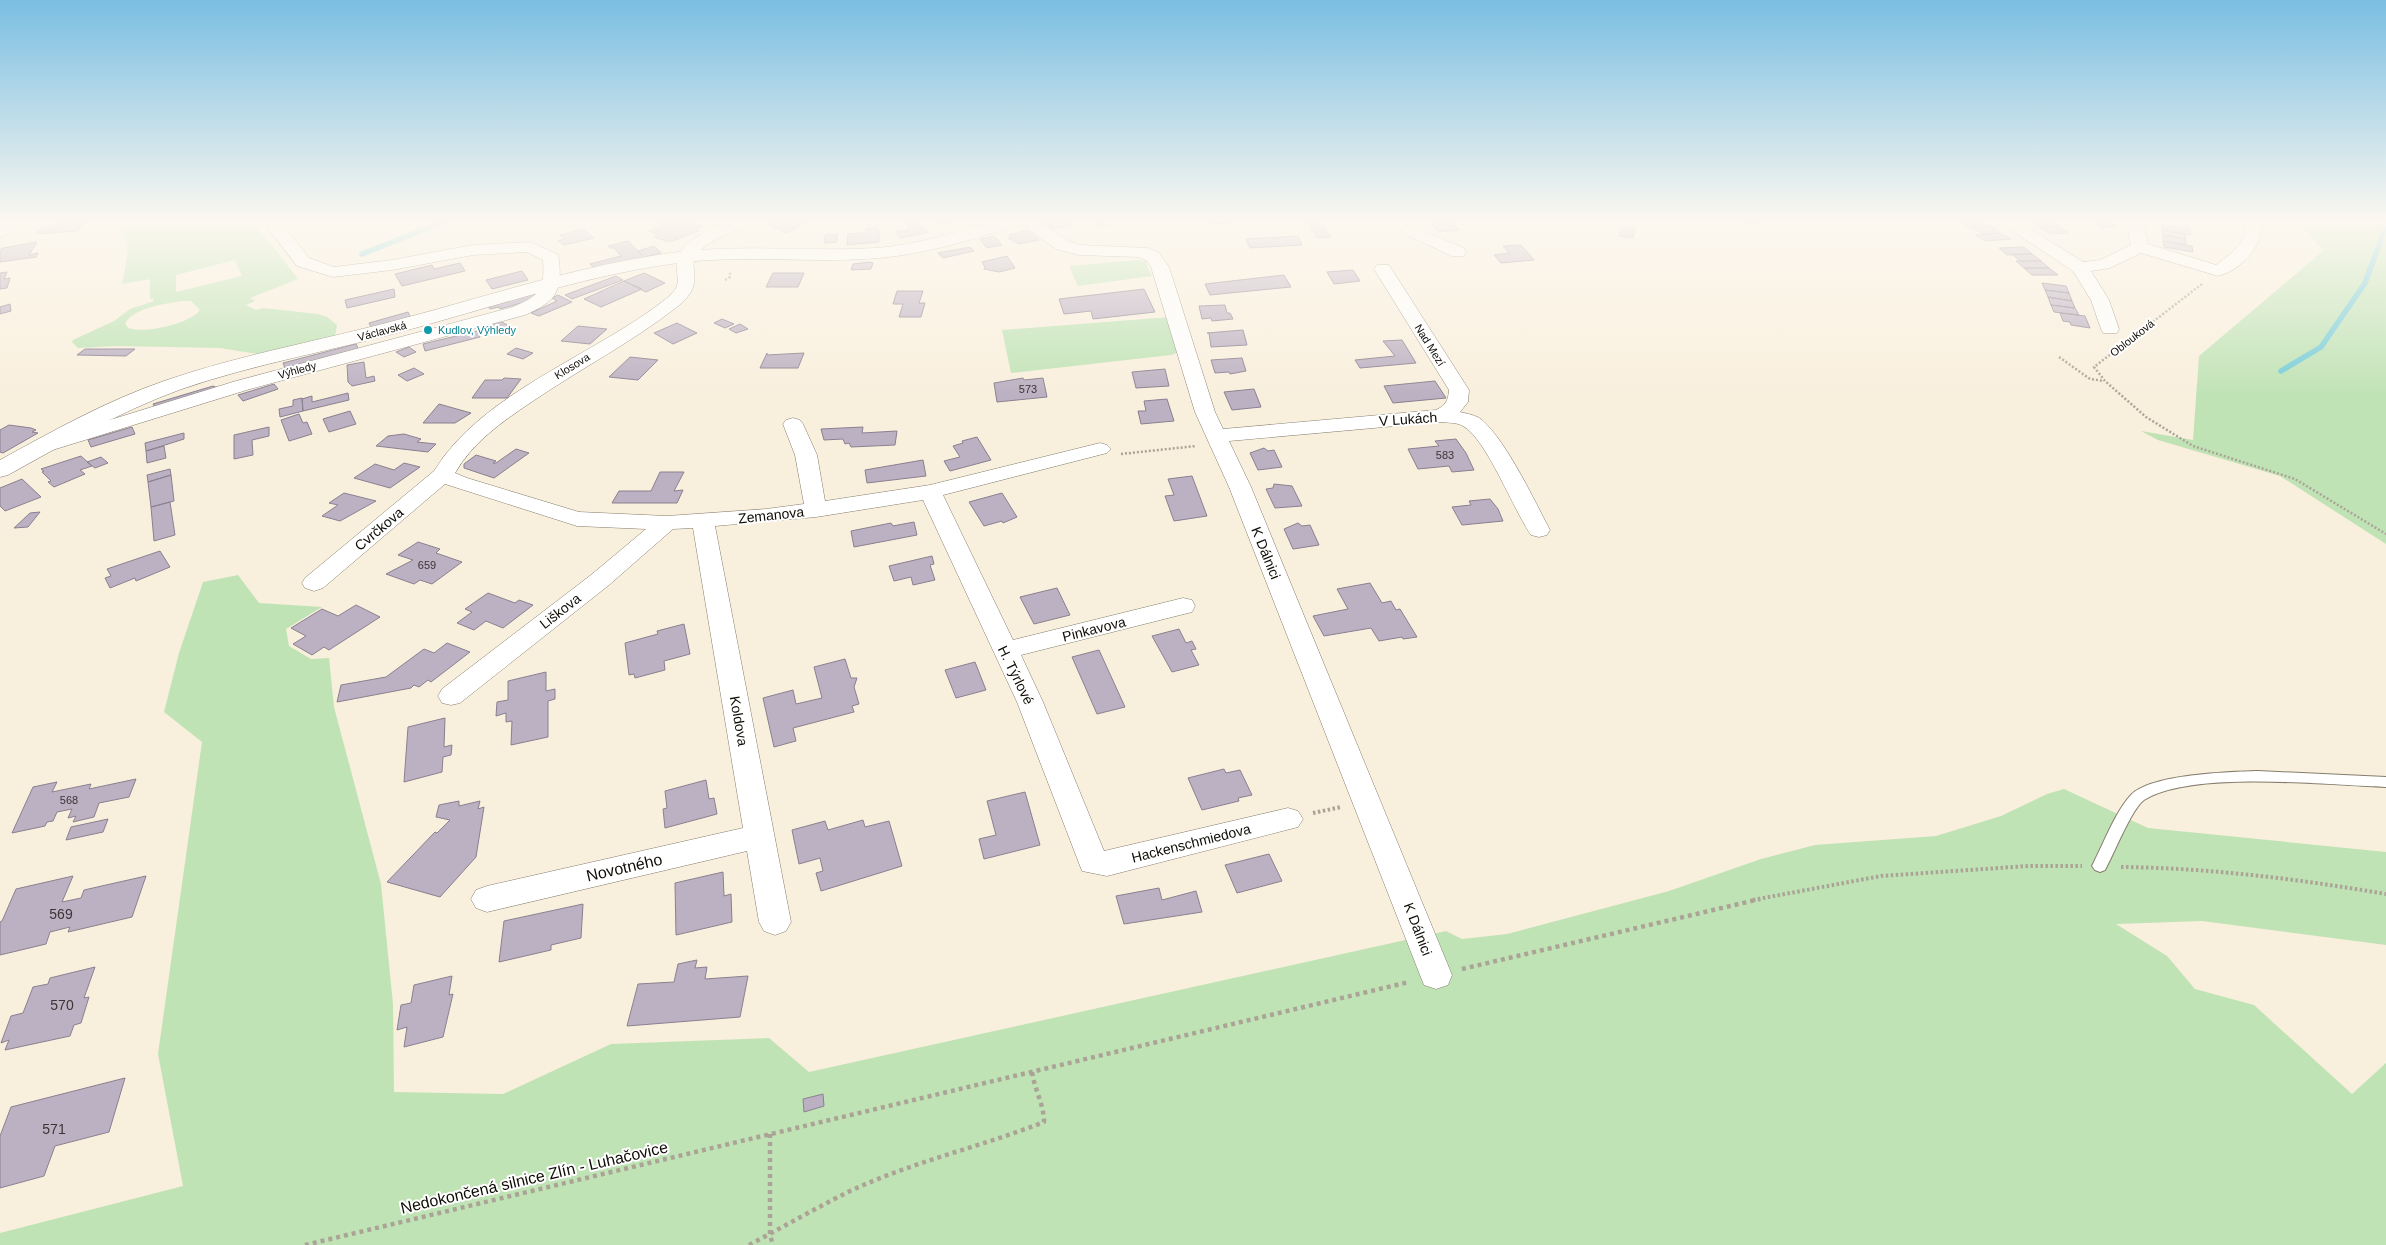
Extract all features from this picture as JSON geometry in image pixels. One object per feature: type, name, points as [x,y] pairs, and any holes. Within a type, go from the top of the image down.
[{"type":"street","points":[[552,278],[553,284]]},
{"type":"street","name":"Václavská","points":[[0,470],[97,416],[172,386],[264,359],[381,332],[553,284],[581,278]]},
{"type":"street","name":"Klosova","points":[[443,475],[456,453],[496,417],[534,390],[648,319],[681,296],[688,284],[688,278]]},
{"type":"street","name":"K Dálnici","points":[[1163,278],[1205,412],[1208,441],[1368,802],[1436,975]]},
{"type":"street","name":"Nad Mezí","points":[[1389,278],[1458,390],[1458,402],[1450,411],[1440,416]]},
{"type":"street","points":[[2086,278],[2100,300],[2110,328]]},
{"type":"street","name":"V Lukách","points":[[1208,441],[1440,416],[1458,417],[1474,424],[1489,444],[1540,530]]},
{"type":"street","points":[[793,424],[806,455],[816,510]]},
{"type":"street","name":"Zemanova","points":[[443,475],[459,483],[577,519],[667,523],[766,516],[930,492],[1098,450]]},
{"type":"street","name":"Cvrčkova","points":[[314,583],[443,475]]},
{"type":"street","name":"H. Týrlové","points":[[930,492],[1004,651],[1030,702],[1093,862]]},
{"type":"street","name":"Koldova","points":[[703,521],[775,922]]},
{"type":"street","name":"Liškova","points":[[451,696],[600,580],[667,523]]},
{"type":"street","name":"Pinkavova","points":[[1004,651],[1183,606]]},
{"type":"street","name":"Hackenschmiedova","points":[[1093,862],[1106,864],[1288,818]]},
{"type":"street","name":"Novotného","points":[[487,899],[760,836]]},
{"type":"lane","points":[[2100,866],[2137,798],[2171,783],[2241,777],[2386,782]]},
{"type":"path","name":"Oblouková","points":[[2105,381],[2094,367],[2209,278]]},
{"type":"path","points":[[2059,357],[2090,379],[2105,381],[2146,417],[2193,446],[2295,479],[2386,534]]},
{"type":"path","points":[[1098,450],[1109,455],[1208,441]]},
{"type":"path","points":[[1288,818],[1368,802]]},
{"type":"path","points":[[2100,866],[2179,867],[2254,874],[2386,894]]},
{"type":"path","points":[[749,1245],[851,1191],[954,1152],[999,1140],[1044,1122],[1045,1108],[1032,1084],[1032,1072]]},
{"type":"path","name":"Nedokončená silnice Zlín - Luhačovice","points":[[305,1245],[770,1134],[770,1234]]},
{"type":"path","points":[[770,1234],[773,1245]]},
{"type":"green space","points":[[123,278],[176,278],[176,292],[233,278],[297,278],[250,298],[255,301],[246,305],[256,310],[263,308],[318,314],[327,317],[337,325],[335,336],[257,354],[220,348],[116,346],[78,348],[72,342],[73,340],[114,321],[130,309],[154,301],[153,298],[150,299],[150,279],[122,284]],"holes":[[[191,301],[200,310],[187,320],[155,329],[144,330],[128,328],[125,323],[136,313],[143,310],[159,305]]]},
{"type":"green space","points":[[1074,278],[1136,278],[1078,286]]},
{"type":"green space","points":[[2291,278],[2386,278],[2386,544],[2280,476],[2158,440],[2141,431],[2193,440],[2199,356]]},
{"type":"green space","points":[[1170,317],[1179,352],[1171,355],[1011,373],[1002,330]]},
{"type":"green space","points":[[238,575],[259,603],[322,607],[286,629],[289,646],[311,659],[329,658],[334,707],[381,884],[393,1004],[394,1092],[503,1094],[611,1044],[769,1038],[809,1072],[1446,931],[1462,939],[1507,934],[1669,891],[1761,859],[1815,845],[1936,836],[2001,816],[2047,794],[2064,789],[2148,828],[2386,852],[2386,945],[2202,921],[2116,924],[2167,956],[2195,989],[2254,1005],[2352,1094],[2386,1063],[2386,1245],[0,1245],[0,1233],[183,1186],[158,1054],[202,742],[164,712],[179,653],[203,582]]},
{"type":"building","points":[[0,278],[10,278],[7,288],[0,289]]},
{"type":"building","points":[[397,278],[435,278],[402,286]]},
{"type":"building","points":[[494,278],[527,278],[528,280],[492,289],[486,280]]},
{"type":"building","points":[[610,278],[623,280],[572,299],[565,295]]},
{"type":"building","points":[[631,278],[655,278],[665,283],[646,292],[624,281]]},
{"type":"building","points":[[770,278],[802,278],[798,287],[766,287]]},
{"type":"building","points":[[1257,278],[1286,278],[1291,287],[1210,295],[1205,284]]},
{"type":"building","points":[[1331,278],[1358,278],[1360,281],[1334,284]]},
{"type":"building","points":[[624,281],[642,289],[601,307],[584,299]]},
{"type":"building","points":[[2042,283],[2066,286],[2069,293],[2045,290]]},
{"type":"building","points":[[394,289],[395,297],[347,308],[345,300]]},
{"type":"building","points":[[1144,289],[1155,312],[1093,319],[1091,311],[1064,314],[1059,299]]},
{"type":"building","points":[[2045,290],[2069,293],[2072,301],[2048,297]]},
{"type":"building","points":[[897,291],[923,291],[919,303],[925,303],[921,317],[899,317],[903,304],[893,304]]},
{"type":"building","points":[[535,293],[539,298],[500,309],[499,307],[490,309],[488,306]]},
{"type":"building","points":[[558,295],[572,302],[539,316],[531,313],[557,301],[552,298]]},
{"type":"building","points":[[2048,297],[2072,301],[2075,308],[2051,305]]},
{"type":"building","points":[[10,304],[11,311],[0,314],[0,307]]},
{"type":"building","points":[[1225,305],[1227,313],[1230,313],[1233,319],[1212,321],[1211,318],[1202,319],[1199,306]]},
{"type":"building","points":[[2051,305],[2075,308],[2079,315],[2054,312]]},
{"type":"building","points":[[408,312],[411,318],[372,329],[369,323]]},
{"type":"building","points":[[2060,313],[2085,316],[2090,328],[2071,325],[2070,322],[2063,321]]},
{"type":"building","points":[[722,319],[734,324],[725,328],[714,323]]},
{"type":"building","points":[[500,321],[509,326],[497,332],[487,327]]},
{"type":"building","points":[[677,323],[697,333],[673,344],[654,333]]},
{"type":"building","points":[[740,324],[748,329],[736,333],[729,329]]},
{"type":"building","points":[[578,326],[607,329],[590,344],[561,341]]},
{"type":"building","points":[[1243,330],[1247,345],[1211,347],[1209,333],[1207,333]]},
{"type":"building","points":[[477,331],[480,337],[425,351],[423,344]]},
{"type":"building","points":[[1402,340],[1416,363],[1360,368],[1355,360],[1395,356],[1383,341]]},
{"type":"building","points":[[356,344],[360,352],[286,371],[283,363]]},
{"type":"building","points":[[409,347],[416,352],[404,357],[396,352]]},
{"type":"building","points":[[516,348],[533,353],[523,359],[507,354]]},
{"type":"building","points":[[85,349],[135,349],[126,356],[77,355]]},
{"type":"building","points":[[767,353],[767,355],[804,353],[798,368],[760,368]]},
{"type":"building","points":[[630,357],[658,360],[638,380],[609,377]]},
{"type":"building","points":[[1242,358],[1246,371],[1230,374],[1229,372],[1215,373],[1211,360]]},
{"type":"building","points":[[364,362],[366,378],[374,376],[375,381],[352,386],[348,382],[347,365]]},
{"type":"building","points":[[414,368],[424,374],[407,381],[398,375]]},
{"type":"building","points":[[1165,369],[1169,386],[1136,388],[1132,372]]},
{"type":"building","points":[[504,378],[521,379],[507,398],[472,398],[485,380],[502,380]]},
{"type":"building","points":[[1023,378],[1024,380],[1043,378],[1047,397],[997,402],[994,383]]},
{"type":"building","points":[[1435,381],[1446,398],[1393,403],[1384,386]]},
{"type":"building","points":[[274,384],[278,389],[243,401],[238,395]]},
{"type":"building","points":[[213,386],[218,388],[156,409],[153,404]]},
{"type":"building","points":[[1254,389],[1261,407],[1232,410],[1224,392]]},
{"type":"building","points":[[348,393],[349,400],[303,411],[302,399],[312,396],[312,402]]},
{"type":"building","points":[[302,398],[303,411],[280,417],[279,409],[293,406],[293,400]]},
{"type":"building","points":[[1167,399],[1174,421],[1141,424],[1138,411],[1146,411],[1144,401]]},
{"type":"building","points":[[439,404],[471,413],[455,423],[423,423]]},
{"type":"building","points":[[350,411],[356,424],[329,432],[323,419]]},
{"type":"building","points":[[299,414],[303,423],[307,422],[312,434],[289,441],[281,420]]},
{"type":"building","points":[[9,425],[31,428],[36,430],[32,432],[38,433],[3,453],[0,452],[0,430]]},
{"type":"building","points":[[132,427],[135,434],[91,447],[88,440]]},
{"type":"building","points":[[269,427],[269,436],[252,440],[253,455],[234,459],[234,435]]},
{"type":"building","points":[[863,427],[862,433],[897,431],[895,445],[851,447],[849,443],[845,444],[843,439],[824,440],[821,429]]},
{"type":"building","points":[[184,433],[184,439],[146,451],[145,443]]},
{"type":"building","points":[[404,434],[421,439],[417,442],[436,444],[428,452],[376,446],[388,436]]},
{"type":"building","points":[[977,437],[991,460],[950,471],[944,461],[960,457],[953,446],[963,443],[962,441]]},
{"type":"building","points":[[1456,439],[1466,453],[1474,470],[1452,472],[1449,466],[1418,469],[1408,449],[1439,446],[1435,441]]},
{"type":"building","points":[[164,446],[166,458],[147,463],[146,451]]},
{"type":"building","points":[[1264,448],[1268,451],[1274,450],[1282,467],[1258,470],[1250,453]]},
{"type":"building","points":[[516,449],[529,453],[494,478],[464,468],[464,464],[476,455],[496,461],[493,463],[496,463]]},
{"type":"building","points":[[81,456],[92,466],[80,470],[85,474],[54,487],[48,482],[51,481],[42,472],[44,471],[41,469]]},
{"type":"building","points":[[101,457],[108,463],[95,468],[87,462]]},
{"type":"building","points":[[923,460],[926,476],[867,483],[865,470]]},
{"type":"building","points":[[404,463],[420,467],[390,488],[354,478],[375,464],[394,470]]},
{"type":"building","points":[[170,469],[171,475],[148,482],[147,475]]},
{"type":"building","points":[[660,472],[684,472],[674,491],[683,490],[677,503],[612,503],[619,491],[651,491]]},
{"type":"building","points":[[171,475],[174,501],[151,507],[148,482]]},
{"type":"building","points":[[1192,476],[1207,516],[1174,521],[1165,496],[1174,495],[1168,479]]},
{"type":"building","points":[[22,479],[41,497],[5,511],[0,506],[0,488]]},
{"type":"building","points":[[1274,484],[1292,486],[1302,506],[1275,508],[1266,489],[1273,488]]},
{"type":"building","points":[[344,493],[376,501],[340,521],[322,516],[338,505],[329,503]]},
{"type":"building","points":[[1002,493],[1017,517],[1003,523],[1002,521],[984,526],[969,502]]},
{"type":"building","points":[[1490,499],[1498,509],[1503,521],[1462,525],[1452,507],[1471,505],[1469,501]]},
{"type":"building","points":[[170,502],[175,535],[154,541],[151,507]]},
{"type":"building","points":[[40,512],[28,527],[14,528],[30,513]]},
{"type":"building","points":[[914,522],[917,535],[854,547],[851,531],[891,523],[893,526]]},
{"type":"building","points":[[1298,523],[1302,526],[1310,525],[1319,545],[1293,549],[1284,529]]},
{"type":"building","points":[[418,542],[440,549],[436,553],[462,562],[432,584],[420,580],[414,584],[386,574],[413,560],[398,555]]},
{"type":"building","points":[[160,551],[170,567],[136,581],[135,578],[110,588],[105,578],[111,576],[107,569]]},
{"type":"building","points":[[932,556],[934,564],[930,565],[935,580],[913,585],[911,577],[894,581],[889,566]]},
{"type":"building","points":[[1370,583],[1382,603],[1391,601],[1396,610],[1400,609],[1417,637],[1403,639],[1402,637],[1379,641],[1371,628],[1324,636],[1313,616],[1348,609],[1337,589]]},
{"type":"building","points":[[1057,588],[1070,615],[1034,624],[1020,597]]},
{"type":"building","points":[[488,593],[515,603],[519,600],[533,605],[503,628],[486,621],[474,630],[457,623],[472,612],[465,609]]},
{"type":"building","points":[[356,605],[380,617],[329,650],[324,647],[312,655],[293,644],[306,636],[291,628],[322,609],[338,616]]},
{"type":"building","points":[[684,624],[690,654],[664,661],[665,670],[635,678],[634,674],[629,675],[625,643],[658,634],[657,631]]},
{"type":"building","points":[[1179,629],[1186,643],[1192,641],[1196,649],[1191,650],[1199,665],[1172,672],[1152,636]]},
{"type":"building","points":[[447,643],[470,652],[431,682],[428,680],[419,687],[414,685],[411,688],[337,702],[341,685],[386,677],[424,649],[434,653]]},
{"type":"building","points":[[1099,650],[1125,707],[1097,714],[1072,657]]},
{"type":"building","points":[[845,659],[851,678],[857,678],[854,687],[859,704],[852,706],[854,712],[793,728],[796,741],[774,747],[763,698],[793,690],[796,704],[822,698],[814,667]]},
{"type":"building","points":[[975,662],[986,690],[956,698],[945,670]]},
{"type":"building","points":[[546,672],[546,691],[555,689],[555,699],[548,701],[548,737],[511,745],[512,721],[506,722],[506,713],[496,716],[497,702],[508,700],[508,681]]},
{"type":"building","points":[[445,718],[444,747],[452,745],[451,755],[443,757],[442,772],[404,782],[408,727]]},
{"type":"building","points":[[1224,769],[1226,773],[1240,770],[1252,795],[1238,798],[1239,801],[1202,810],[1188,778]]},
{"type":"building","points":[[136,779],[129,797],[99,803],[94,817],[73,822],[76,816],[68,818],[72,809],[57,812],[53,821],[47,822],[45,826],[12,833],[33,787],[57,782],[52,792],[91,784],[89,789]]},
{"type":"building","points":[[706,780],[709,799],[714,798],[717,814],[665,828],[663,809],[667,808],[665,791]]},
{"type":"building","points":[[1025,792],[1040,845],[984,859],[979,839],[996,835],[987,801]]},
{"type":"building","points":[[459,801],[459,806],[480,801],[478,809],[484,807],[476,857],[440,897],[387,882],[435,832],[437,833],[450,820],[436,817],[439,805]]},
{"type":"building","points":[[108,819],[103,832],[66,840],[71,827]]},
{"type":"building","points":[[863,820],[865,827],[889,821],[902,866],[821,891],[816,873],[823,871],[820,858],[799,864],[792,830],[825,821],[828,830]]},
{"type":"building","points":[[1269,854],[1282,881],[1237,893],[1225,865]]},
{"type":"building","points":[[723,872],[724,896],[731,894],[732,922],[676,935],[675,883]]},
{"type":"building","points":[[73,876],[62,902],[81,898],[84,890],[146,876],[132,917],[68,932],[70,927],[50,932],[46,944],[0,955],[0,922],[16,889]]},
{"type":"building","points":[[1159,888],[1162,900],[1196,891],[1202,912],[1124,924],[1116,896]]},
{"type":"building","points":[[583,904],[581,938],[551,945],[551,950],[499,962],[504,921]]},
{"type":"building","points":[[697,960],[695,968],[707,967],[705,979],[748,976],[740,1017],[627,1026],[638,984],[674,982],[678,964]]},
{"type":"building","points":[[95,967],[84,998],[89,997],[81,1023],[74,1025],[70,1036],[5,1050],[9,1040],[1,1043],[11,1016],[23,1013],[33,987],[48,984],[50,978]]},
{"type":"building","points":[[452,976],[449,995],[453,994],[443,1037],[404,1047],[407,1027],[397,1030],[401,1005],[411,1003],[414,985]]},
{"type":"building","points":[[125,1078],[109,1132],[55,1146],[44,1176],[0,1188],[0,1136],[11,1107]]},
{"type":"building","points":[[823,1094],[824,1106],[804,1112],[803,1099]]},
{"type":"waterway","points":[[2281,371],[2321,347],[2367,278]]},
{"type":"place","name":"Kudlov, Výhledy","points":[[428,330]]}]
